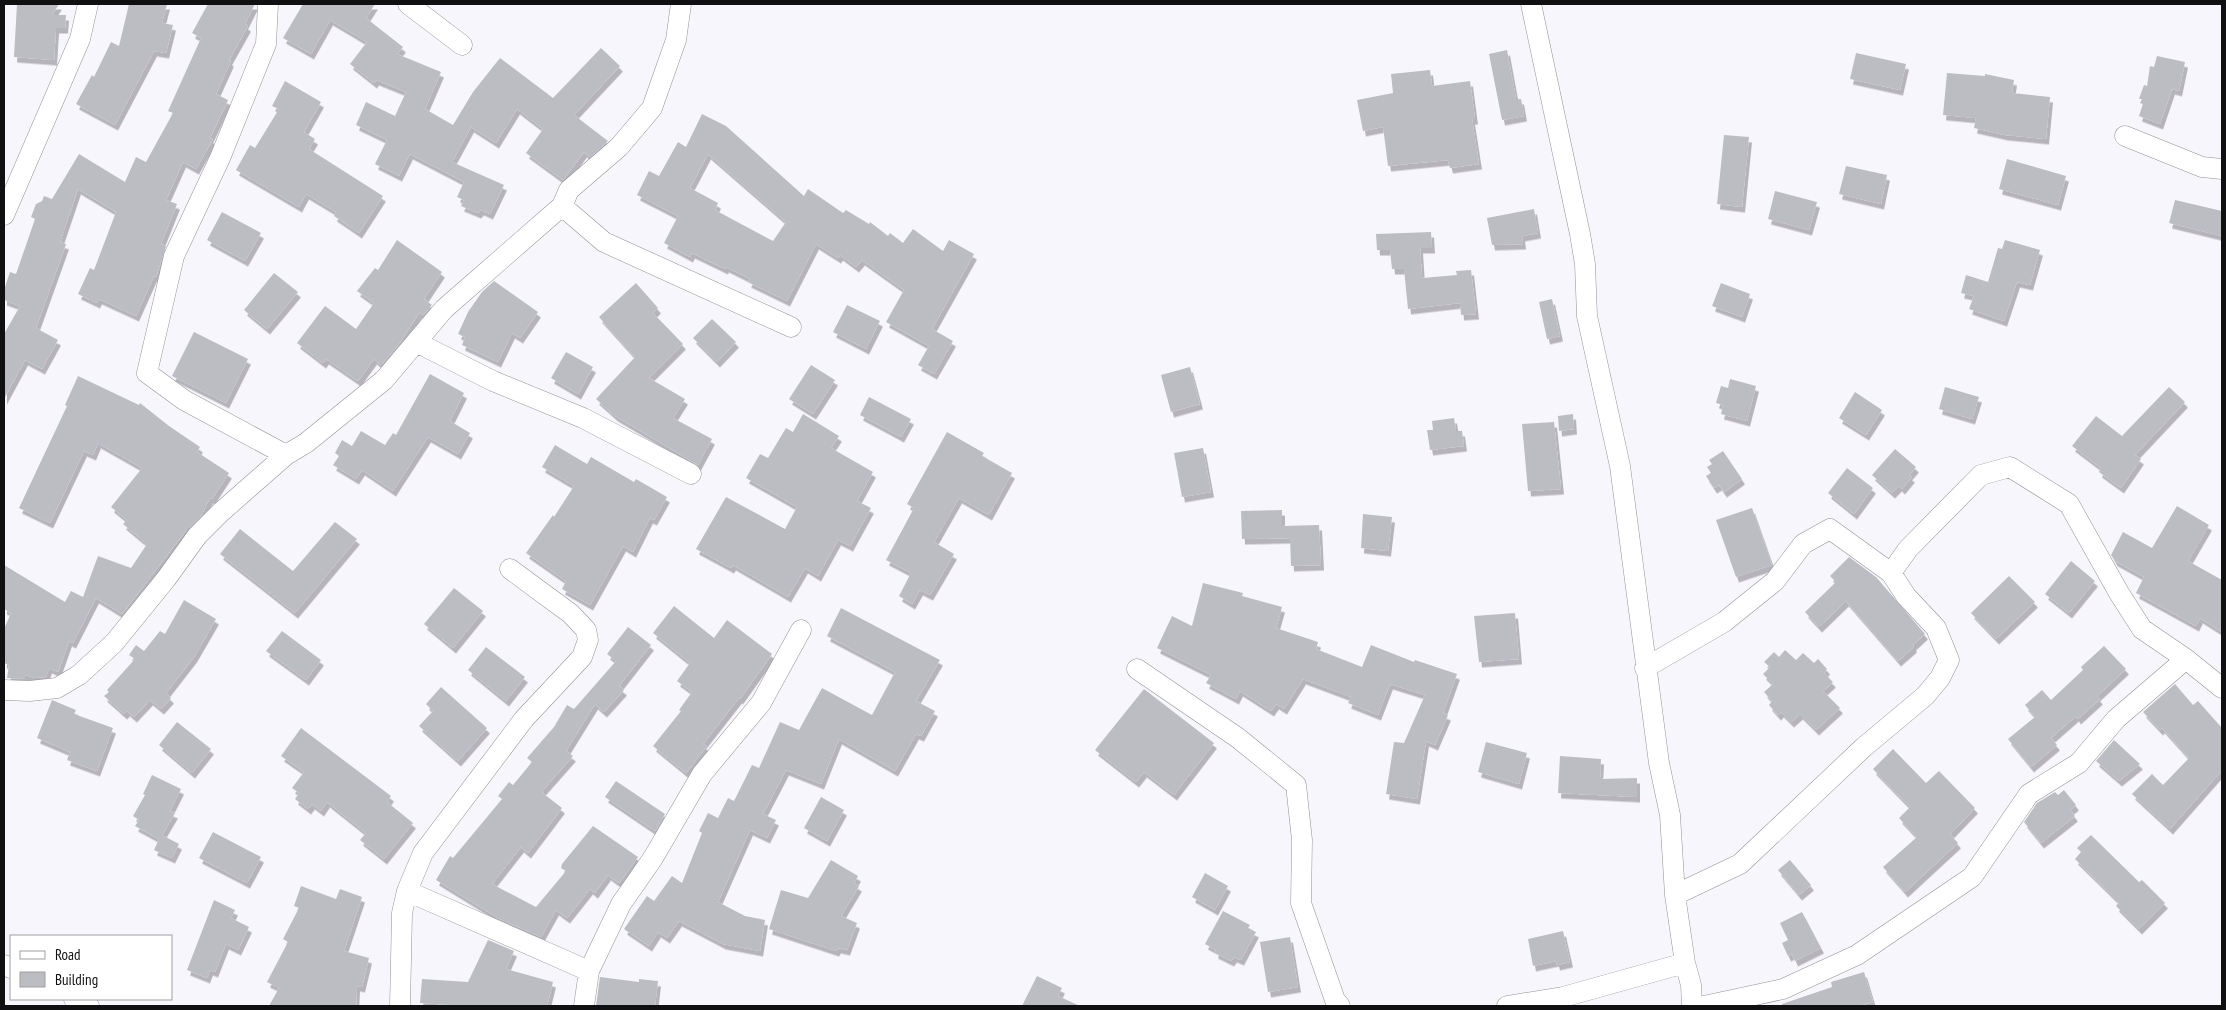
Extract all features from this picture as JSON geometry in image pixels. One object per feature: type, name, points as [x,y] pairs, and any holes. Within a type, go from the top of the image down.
[{"type":"street","points":[[4,215],[80,39],[88,4]]},
{"type":"street","points":[[268,4],[266,44],[220,158],[174,256],[147,373],[184,400],[286,455]]},
{"type":"street","points":[[408,4],[462,45]]},
{"type":"street","points":[[4,690],[30,691],[57,688],[79,675],[114,643],[198,536],[221,512],[286,455],[306,443],[384,380],[444,309],[562,206],[569,190],[619,147],[652,108],[676,40],[681,4]]},
{"type":"street","points":[[1531,4],[1578,224],[1585,264],[1587,316],[1620,466],[1658,763],[1670,815],[1675,895],[1685,963],[1691,986],[1692,1006]]},
{"type":"street","points":[[2125,136],[2202,167],[2222,169]]},
{"type":"street","points":[[562,206],[604,242],[791,327]]},
{"type":"street","points":[[416,342],[492,381],[583,418],[691,474]]},
{"type":"street","points":[[1891,572],[1908,548],[1981,474],[2010,467],[2069,504],[2119,594],[2142,629],[2186,659],[2222,688]]},
{"type":"street","points":[[1645,668],[1724,622],[1775,581],[1803,544],[1830,529],[1891,572],[1906,596],[1936,628],[1949,660],[1940,678],[1925,696],[1864,747],[1740,864],[1675,895]]},
{"type":"street","points":[[400,1006],[402,913],[407,891],[423,853],[524,719],[582,657],[588,640],[586,630],[571,614],[510,569]]},
{"type":"street","points":[[584,1006],[589,971],[621,904],[653,858],[702,774],[761,703],[801,630]]},
{"type":"street","points":[[1704,1006],[1783,989],[1857,955],[1972,877],[2029,794],[2079,763],[2116,719],[2186,659]]},
{"type":"street","points":[[1137,669],[1238,738],[1296,785],[1302,840],[1301,902],[1335,1000],[1340,1006]]},
{"type":"street","points":[[407,891],[589,971]]},
{"type":"street","points":[[1507,1006],[1563,997],[1685,963]]},
{"type":"street","points":[[76,1000],[89,1006]]},
{"type":"building","points":[[17,4],[59,4],[52,15],[66,15],[65,28],[56,28],[54,60],[14,57]]},
{"type":"building","points":[[129,4],[167,4],[162,23],[173,25],[166,53],[154,51],[115,125],[76,104],[92,75],[94,77],[111,42],[119,46]]},
{"type":"building","points":[[208,4],[255,4],[245,24],[248,26],[229,60],[231,61],[216,94],[228,100],[210,138],[213,139],[196,169],[183,162],[166,200],[177,204],[161,244],[166,246],[156,277],[154,276],[136,316],[99,299],[97,303],[78,294],[90,268],[94,270],[116,212],[78,189],[60,242],[66,244],[36,328],[58,340],[42,369],[25,360],[4,399],[4,334],[20,306],[4,300],[4,290],[10,272],[16,274],[35,219],[31,217],[36,204],[42,201],[44,196],[52,199],[79,154],[125,182],[136,157],[146,162],[173,113],[168,111],[201,38],[192,33]]},
{"type":"building","points":[[303,4],[375,4],[366,18],[403,47],[397,54],[441,72],[425,109],[453,125],[473,92],[500,58],[553,98],[601,48],[620,66],[574,115],[608,141],[590,157],[584,152],[563,180],[526,153],[543,129],[517,109],[496,143],[471,127],[452,162],[504,185],[490,214],[481,210],[478,213],[461,206],[464,200],[457,197],[464,182],[410,154],[399,176],[375,164],[387,140],[356,125],[366,102],[395,116],[406,92],[376,80],[374,83],[350,64],[367,42],[330,20],[311,54],[283,38]]},
{"type":"building","points":[[1507,50],[1516,99],[1521,99],[1524,116],[1502,120],[1489,54]]},
{"type":"building","points":[[1856,53],[1906,64],[1900,90],[1850,79]]},
{"type":"building","points":[[2157,56],[2185,62],[2179,91],[2172,89],[2160,124],[2139,116],[2143,104],[2140,103],[2142,99],[2139,99],[2144,85],[2147,86],[2150,66],[2154,67]]},
{"type":"building","points":[[1430,70],[1432,86],[1470,81],[1475,119],[1472,119],[1479,164],[1450,168],[1448,160],[1388,166],[1383,127],[1363,131],[1357,100],[1393,93],[1391,74]]},
{"type":"building","points":[[1947,73],[1985,76],[1985,74],[2014,80],[2012,93],[2050,97],[2046,139],[2005,135],[1974,128],[1976,118],[1943,115]]},
{"type":"building","points":[[285,81],[321,102],[304,132],[315,139],[309,149],[383,196],[359,233],[334,216],[336,212],[306,194],[299,207],[236,170],[250,145],[255,148],[279,109],[272,106]]},
{"type":"building","points":[[702,114],[726,126],[804,196],[808,189],[843,213],[846,210],[869,224],[870,222],[888,236],[890,233],[903,243],[913,229],[943,251],[949,240],[974,254],[932,329],[953,341],[934,374],[918,365],[929,346],[886,322],[904,290],[862,260],[856,267],[840,255],[838,258],[816,244],[787,301],[748,282],[750,279],[726,267],[725,269],[692,253],[690,257],[664,243],[678,216],[637,195],[649,171],[659,176],[678,142],[686,147]],"holes":[[[708,154],[786,222],[773,241],[715,210],[718,203],[690,188]]]},
{"type":"building","points":[[1724,135],[1749,137],[1742,207],[1717,204]]},
{"type":"building","points":[[2007,159],[2066,176],[2058,205],[1999,189]]},
{"type":"building","points":[[1846,166],[1887,175],[1881,204],[1839,194]]},
{"type":"building","points":[[1775,191],[1817,202],[1809,230],[1768,219]]},
{"type":"building","points":[[2175,200],[2222,211],[2222,236],[2169,223]]},
{"type":"building","points":[[1534,209],[1538,233],[1522,236],[1523,244],[1492,245],[1487,218]]},
{"type":"building","points":[[222,212],[261,233],[245,261],[207,240]]},
{"type":"building","points":[[1431,232],[1432,248],[1420,248],[1422,278],[1457,275],[1456,271],[1471,270],[1476,314],[1461,315],[1460,303],[1408,309],[1404,269],[1392,269],[1390,250],[1377,250],[1376,234]]},
{"type":"building","points":[[397,240],[442,272],[424,299],[432,305],[423,315],[419,313],[399,344],[381,365],[374,359],[358,381],[326,359],[323,363],[297,343],[325,306],[356,329],[374,303],[357,291],[375,268],[378,270]]},
{"type":"building","points":[[2005,240],[2040,250],[2030,285],[2017,282],[2004,321],[1969,309],[1974,296],[1961,293],[1966,275],[1988,282],[1998,248],[2002,249]]},
{"type":"building","points":[[274,273],[298,292],[267,329],[244,310]]},
{"type":"building","points":[[494,281],[538,312],[520,338],[512,333],[498,362],[462,345],[465,337],[458,334],[468,312],[482,292]]},
{"type":"building","points":[[636,283],[658,308],[653,313],[683,344],[649,378],[685,399],[673,418],[712,439],[698,465],[615,416],[596,399],[635,357],[599,317]]},
{"type":"building","points":[[1721,283],[1750,294],[1742,317],[1712,306]]},
{"type":"building","points":[[1552,299],[1560,336],[1547,339],[1539,302]]},
{"type":"building","points":[[847,305],[880,321],[866,349],[833,332]]},
{"type":"building","points":[[712,319],[736,342],[717,362],[693,338]]},
{"type":"building","points":[[194,332],[248,359],[226,403],[172,376]]},
{"type":"building","points":[[566,352],[593,367],[578,394],[551,378]]},
{"type":"building","points":[[811,365],[835,380],[813,414],[789,399]]},
{"type":"building","points":[[1190,367],[1200,404],[1171,412],[1161,375]]},
{"type":"building","points":[[430,374],[464,393],[450,421],[470,433],[458,454],[428,437],[393,491],[362,470],[356,479],[333,465],[339,456],[335,453],[342,440],[352,446],[361,431],[385,445],[393,433],[396,435]]},
{"type":"building","points":[[78,376],[139,405],[140,403],[200,447],[197,452],[229,473],[212,499],[210,498],[201,516],[187,529],[122,614],[96,598],[73,643],[69,641],[58,672],[49,668],[46,677],[35,678],[25,675],[25,679],[7,678],[9,665],[4,663],[4,629],[11,613],[4,609],[4,565],[65,602],[71,591],[83,597],[98,556],[131,568],[147,544],[123,524],[127,520],[111,507],[142,468],[98,443],[93,455],[84,451],[50,523],[19,508],[67,406],[65,405]]},
{"type":"building","points":[[1730,379],[1756,386],[1747,421],[1721,414],[1723,405],[1716,403],[1721,386],[1728,388]]},
{"type":"building","points":[[1945,387],[1979,397],[1972,419],[1939,409]]},
{"type":"building","points":[[2169,387],[2185,402],[2135,455],[2141,459],[2121,488],[2099,472],[2101,468],[2072,446],[2096,416],[2122,436]]},
{"type":"building","points":[[1855,392],[1882,410],[1866,435],[1839,418]]},
{"type":"building","points":[[869,397],[911,419],[901,437],[860,415]]},
{"type":"building","points":[[803,414],[839,436],[831,448],[873,472],[857,501],[871,508],[850,546],[838,540],[818,576],[805,568],[788,597],[733,565],[731,568],[696,549],[726,497],[785,529],[797,507],[746,478],[760,454],[768,458],[786,428],[793,432]]},
{"type":"building","points":[[1573,414],[1574,429],[1559,431],[1558,416]]},
{"type":"building","points":[[1454,418],[1456,431],[1462,431],[1464,446],[1430,450],[1427,430],[1433,430],[1432,421]]},
{"type":"building","points":[[1554,422],[1561,489],[1528,491],[1522,424]]},
{"type":"building","points":[[947,432],[984,453],[982,456],[1012,473],[989,515],[959,498],[934,542],[954,554],[930,595],[920,590],[912,604],[899,596],[911,573],[886,560],[914,508],[907,504]]},
{"type":"building","points":[[555,445],[587,464],[591,457],[634,482],[636,479],[667,497],[654,520],[650,518],[633,552],[623,546],[590,605],[562,589],[566,581],[526,553],[553,515],[554,517],[574,486],[542,467]]},
{"type":"building","points":[[1203,448],[1211,492],[1182,497],[1174,453]]},
{"type":"building","points":[[1895,449],[1916,467],[1909,475],[1912,477],[1902,489],[1899,486],[1892,493],[1872,475]]},
{"type":"building","points":[[1723,451],[1742,479],[1724,492],[1719,485],[1714,488],[1706,476],[1711,473],[1707,467],[1712,464],[1709,460]]},
{"type":"building","points":[[1847,468],[1873,488],[1854,514],[1828,493]]},
{"type":"building","points":[[2177,506],[2209,525],[2188,561],[2222,580],[2222,632],[2200,618],[2196,626],[2136,593],[2144,577],[2115,561],[2111,555],[2123,532],[2152,548]]},
{"type":"building","points":[[1752,508],[1772,565],[1736,577],[1716,520]]},
{"type":"building","points":[[1282,510],[1282,526],[1319,525],[1321,565],[1291,566],[1290,538],[1242,539],[1241,511]]},
{"type":"building","points":[[1363,514],[1392,517],[1388,551],[1361,548]]},
{"type":"building","points":[[335,522],[357,539],[295,613],[220,554],[240,529],[293,571]]},
{"type":"building","points":[[1849,557],[1876,577],[1925,634],[1898,661],[1846,601],[1819,627],[1805,612],[1836,582],[1830,576]]},
{"type":"building","points":[[2071,561],[2095,581],[2069,613],[2045,594]]},
{"type":"building","points":[[2009,576],[2035,602],[1996,639],[1971,613]]},
{"type":"building","points":[[1203,583],[1243,593],[1242,596],[1282,607],[1276,628],[1318,642],[1316,649],[1362,667],[1371,645],[1414,662],[1415,660],[1457,674],[1443,713],[1448,715],[1435,745],[1426,741],[1417,799],[1386,794],[1394,742],[1404,743],[1425,695],[1390,684],[1378,715],[1348,703],[1351,697],[1303,679],[1284,709],[1276,704],[1271,711],[1240,691],[1236,699],[1206,683],[1211,675],[1157,648],[1172,616],[1192,626]]},
{"type":"building","points":[[454,588],[483,611],[453,648],[424,624]]},
{"type":"building","points":[[184,600],[216,619],[194,657],[166,693],[171,698],[161,709],[150,700],[134,717],[127,711],[124,714],[104,696],[109,692],[107,690],[135,659],[129,655],[136,645],[144,651],[160,631],[165,634]]},
{"type":"building","points":[[674,606],[714,638],[727,620],[772,654],[740,699],[703,744],[707,746],[686,773],[653,746],[681,711],[679,710],[692,692],[677,681],[690,663],[653,633]]},
{"type":"building","points":[[841,608],[940,660],[916,701],[935,711],[921,736],[916,734],[895,771],[839,739],[821,784],[786,770],[763,814],[776,820],[767,838],[750,830],[718,902],[745,916],[765,920],[760,951],[723,944],[679,921],[667,938],[658,932],[649,946],[624,929],[647,896],[654,901],[672,876],[682,883],[702,833],[699,831],[708,813],[718,818],[728,798],[734,801],[752,765],[759,768],[780,722],[799,730],[822,688],[872,715],[895,672],[827,636]]},
{"type":"building","points":[[1515,613],[1519,659],[1479,662],[1474,616]]},
{"type":"building","points":[[628,627],[651,645],[619,686],[624,690],[604,712],[595,704],[566,751],[573,756],[542,791],[562,808],[528,853],[521,847],[492,884],[536,907],[566,871],[561,868],[562,864],[593,826],[638,857],[619,883],[608,875],[595,893],[590,889],[567,918],[556,910],[541,937],[498,918],[436,880],[450,856],[453,858],[502,799],[498,796],[509,782],[513,785],[532,762],[527,758],[554,727],[567,705],[574,709],[616,661],[607,654]]},
{"type":"building","points":[[282,631],[321,660],[306,680],[266,651]]},
{"type":"building","points":[[2104,646],[2126,669],[2097,696],[2100,699],[2078,719],[2076,716],[2051,738],[2057,745],[2031,767],[2008,739],[2035,717],[2025,705],[2042,690],[2051,700],[2083,670],[2081,667]]},
{"type":"building","points":[[486,647],[525,677],[506,701],[468,670]]},
{"type":"building","points":[[1785,650],[1796,660],[1803,653],[1814,663],[1818,659],[1827,669],[1824,673],[1833,682],[1823,691],[1840,708],[1816,730],[1800,714],[1791,722],[1781,712],[1778,715],[1769,705],[1772,701],[1764,692],[1773,684],[1763,674],[1770,667],[1764,662],[1774,652],[1779,657]]},
{"type":"building","points":[[2175,684],[2193,705],[2198,701],[2222,728],[2222,770],[2170,829],[2132,794],[2152,774],[2163,785],[2189,758],[2162,728],[2160,730],[2143,712]]},
{"type":"building","points":[[441,687],[487,728],[458,761],[419,726],[433,711],[426,704]]},
{"type":"building","points":[[1144,689],[1214,743],[1174,795],[1144,772],[1136,782],[1095,750]]},
{"type":"building","points":[[52,700],[76,710],[74,714],[113,728],[97,771],[67,760],[70,752],[37,738]]},
{"type":"building","points":[[177,722],[211,749],[192,773],[159,745]]},
{"type":"building","points":[[301,728],[391,796],[387,802],[413,823],[384,859],[360,840],[366,833],[327,802],[321,811],[312,804],[308,809],[295,799],[299,793],[292,788],[304,772],[281,756]]},
{"type":"building","points":[[2114,740],[2140,764],[2119,781],[2096,761]]},
{"type":"building","points":[[1486,742],[1527,753],[1519,784],[1478,772]]},
{"type":"building","points":[[1893,749],[1926,783],[1939,771],[1975,808],[1950,834],[1958,843],[1905,892],[1883,867],[1917,837],[1899,818],[1910,807],[1873,769]]},
{"type":"building","points":[[1560,756],[1601,759],[1600,779],[1637,778],[1637,797],[1558,793]]},
{"type":"building","points":[[152,775],[181,789],[170,811],[175,813],[162,835],[179,844],[172,858],[154,850],[159,839],[135,826],[139,820],[133,816],[145,795],[143,794]]},
{"type":"building","points":[[616,781],[665,814],[655,831],[605,797]]},
{"type":"building","points":[[2064,790],[2076,805],[2070,810],[2075,816],[2041,843],[2024,822],[2037,803],[2055,792],[2058,795]]},
{"type":"building","points":[[821,797],[844,810],[827,841],[804,828]]},
{"type":"building","points":[[213,832],[261,857],[247,883],[199,858]]},
{"type":"building","points":[[2091,835],[2139,882],[2142,880],[2165,903],[2139,929],[2116,906],[2119,902],[2075,859],[2081,852],[2077,848]]},
{"type":"building","points":[[831,860],[858,876],[854,883],[859,886],[841,916],[857,923],[847,950],[838,948],[836,951],[769,929],[781,890],[808,898]]},
{"type":"building","points":[[1790,860],[1811,885],[1799,895],[1778,870]]},
{"type":"building","points":[[1205,873],[1228,886],[1215,910],[1192,897]]},
{"type":"building","points":[[301,886],[336,899],[340,889],[362,897],[344,951],[369,958],[362,987],[357,986],[356,1006],[269,1006],[279,988],[267,982],[288,942],[283,939],[299,908],[294,906]]},
{"type":"building","points":[[214,900],[235,910],[231,918],[249,927],[238,950],[226,944],[215,972],[210,970],[207,978],[187,970]]},
{"type":"building","points":[[1223,911],[1250,925],[1248,928],[1256,932],[1241,960],[1234,957],[1231,961],[1215,953],[1216,950],[1205,944]]},
{"type":"building","points":[[1802,912],[1821,948],[1795,961],[1792,954],[1788,956],[1782,943],[1788,940],[1780,923]]},
{"type":"building","points":[[1563,931],[1570,962],[1557,965],[1556,961],[1533,966],[1528,939]]},
{"type":"building","points":[[1290,937],[1298,987],[1268,992],[1260,942]]},
{"type":"building","points":[[488,940],[514,951],[506,969],[553,982],[547,1006],[469,1006],[420,1003],[422,979],[468,982]]},
{"type":"building","points":[[1864,972],[1873,1002],[1858,1006],[1782,1006],[1782,1004],[1832,987],[1831,982]]},
{"type":"building","points":[[1037,976],[1062,988],[1058,996],[1080,1006],[1022,1006]]},
{"type":"building","points":[[600,977],[639,982],[639,979],[658,981],[655,1006],[596,1006]]}]
